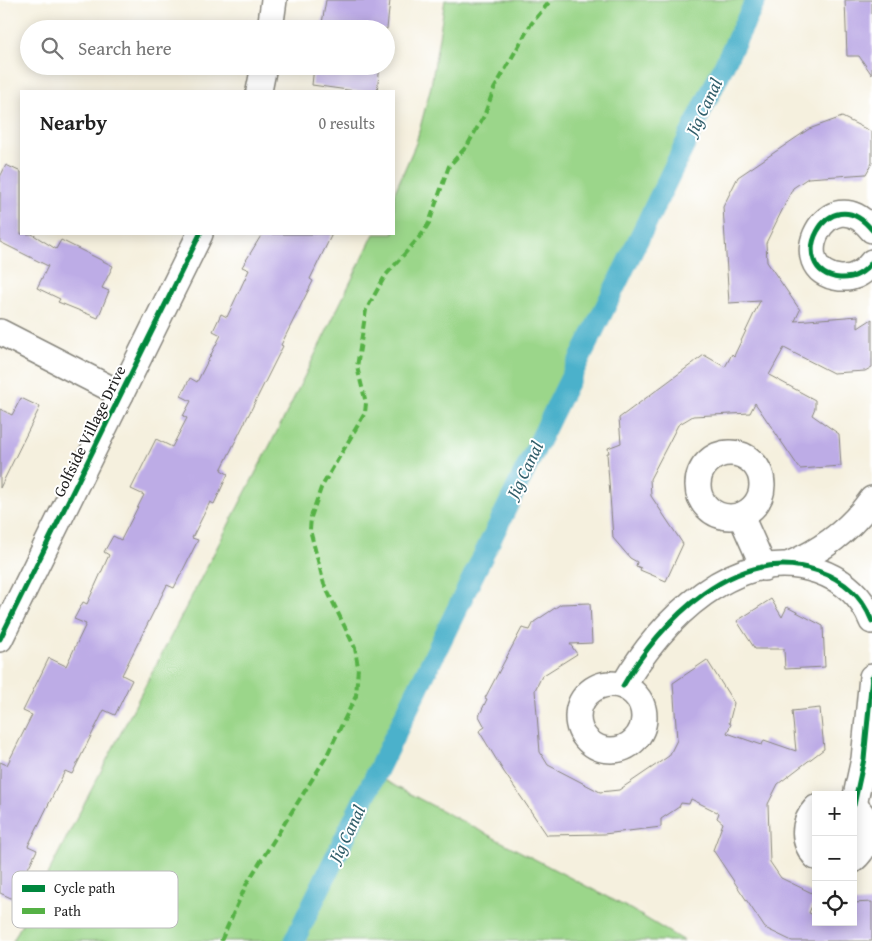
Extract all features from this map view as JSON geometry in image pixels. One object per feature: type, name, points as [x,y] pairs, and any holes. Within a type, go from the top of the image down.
[{"type":"street","points":[[271,20],[274,0]]},
{"type":"street","points":[[259,90],[262,75]]},
{"type":"street","points":[[872,230],[857,216],[836,215],[819,226],[812,245],[813,256],[818,266],[826,274],[836,278],[848,279],[858,275],[872,262]]},
{"type":"street","name":"Golfside Village Drive","points":[[0,639],[200,235]]},
{"type":"street","points":[[0,332],[121,394]]},
{"type":"street","points":[[623,686],[645,650],[675,616],[692,602],[734,577],[764,568],[790,564],[815,553],[832,542],[864,510],[872,499]]},
{"type":"street","points":[[741,516],[764,568]]},
{"type":"street","points":[[790,564],[830,576],[845,584],[866,606],[872,621]]},
{"type":"street","points":[[857,791],[864,759],[872,677]]},
{"type":"street","points":[[857,809],[867,821],[869,832],[867,842],[862,852],[857,856]]},
{"type":"street","points":[[812,812],[808,817],[805,827],[808,848],[812,852]]},
{"type":"green space","points":[[445,0],[764,0],[370,773],[632,910],[684,941],[13,941],[20,928],[178,928],[178,871],[49,871],[285,416],[374,235],[395,235],[395,192],[416,143],[431,86]]},
{"type":"building","points":[[326,0],[390,0],[388,20],[323,20]]},
{"type":"building","points":[[845,0],[872,0],[872,75],[859,56],[847,56]]},
{"type":"building","points":[[313,75],[379,75],[377,90],[348,90],[312,85]]},
{"type":"building","points":[[842,117],[872,132],[872,163],[866,174],[808,178],[793,188],[766,243],[767,262],[800,310],[795,321],[858,316],[858,328],[872,319],[872,367],[865,371],[833,373],[784,348],[769,375],[815,400],[815,408],[812,415],[839,434],[841,466],[800,469],[755,403],[750,413],[693,416],[678,425],[650,479],[651,496],[683,544],[666,581],[640,570],[641,568],[636,566],[637,562],[630,558],[613,538],[607,453],[609,453],[608,448],[621,443],[619,418],[704,355],[725,367],[732,354],[734,356],[760,301],[729,303],[723,207],[738,177],[809,129]]},
{"type":"building","points":[[6,165],[20,172],[20,235],[34,235],[56,249],[61,240],[113,266],[102,288],[109,291],[98,318],[58,302],[60,299],[37,288],[48,266],[0,242],[0,177]]},
{"type":"building","points":[[261,235],[332,235],[310,279],[313,281],[281,345],[283,346],[221,470],[228,474],[214,504],[210,502],[192,538],[198,540],[174,588],[167,585],[122,675],[132,680],[115,715],[104,710],[72,774],[65,771],[28,846],[37,850],[27,871],[12,871],[12,899],[0,893],[0,762],[7,765],[32,715],[23,711],[49,658],[66,666],[86,624],[74,619],[83,602],[87,604],[109,555],[104,552],[113,536],[121,540],[144,495],[131,489],[156,439],[172,447],[187,418],[183,416],[191,401],[181,396],[190,378],[197,382],[221,335],[213,331],[221,314],[227,317],[249,270],[242,267]]},
{"type":"building","points":[[21,398],[40,407],[0,488],[0,409],[12,415]]},
{"type":"building","points":[[771,599],[782,617],[787,607],[823,626],[825,667],[785,669],[784,649],[755,649],[737,621]]},
{"type":"building","points":[[590,603],[592,643],[570,644],[577,654],[542,676],[535,690],[540,752],[548,765],[600,792],[619,790],[669,756],[677,740],[673,683],[707,660],[734,703],[729,723],[731,724],[727,733],[762,745],[764,740],[796,751],[792,711],[820,708],[824,749],[778,784],[768,804],[770,862],[781,878],[812,893],[812,905],[809,913],[812,914],[812,926],[857,926],[857,903],[872,902],[872,941],[792,941],[765,928],[713,850],[723,823],[717,818],[719,813],[691,799],[689,804],[681,803],[679,807],[661,819],[661,827],[604,834],[547,835],[504,772],[479,731],[485,727],[479,716],[487,699],[485,698],[522,628],[530,630],[534,622],[561,604]]},
{"type":"waterway","name":"Jig Canal","points":[[294,941],[756,0]]},
{"type":"marked path","points":[[221,941],[247,883],[325,759],[356,696],[358,667],[355,648],[324,584],[310,530],[311,517],[321,488],[365,413],[366,403],[357,367],[366,310],[385,276],[422,234],[429,223],[449,166],[467,146],[484,116],[494,89],[531,24],[551,0]]},
{"type":"cycle path","points":[[872,230],[856,216],[840,213],[827,219],[817,231],[813,246],[814,260],[823,272],[840,278],[858,274],[872,262]]},
{"type":"cycle path","points":[[0,639],[200,235]]},
{"type":"cycle path","points":[[623,686],[639,661],[679,614],[704,594],[730,578],[758,568],[788,565],[818,571],[836,579],[851,590],[863,604],[872,621]]},
{"type":"cycle path","points":[[857,791],[864,759],[872,677]]}]
